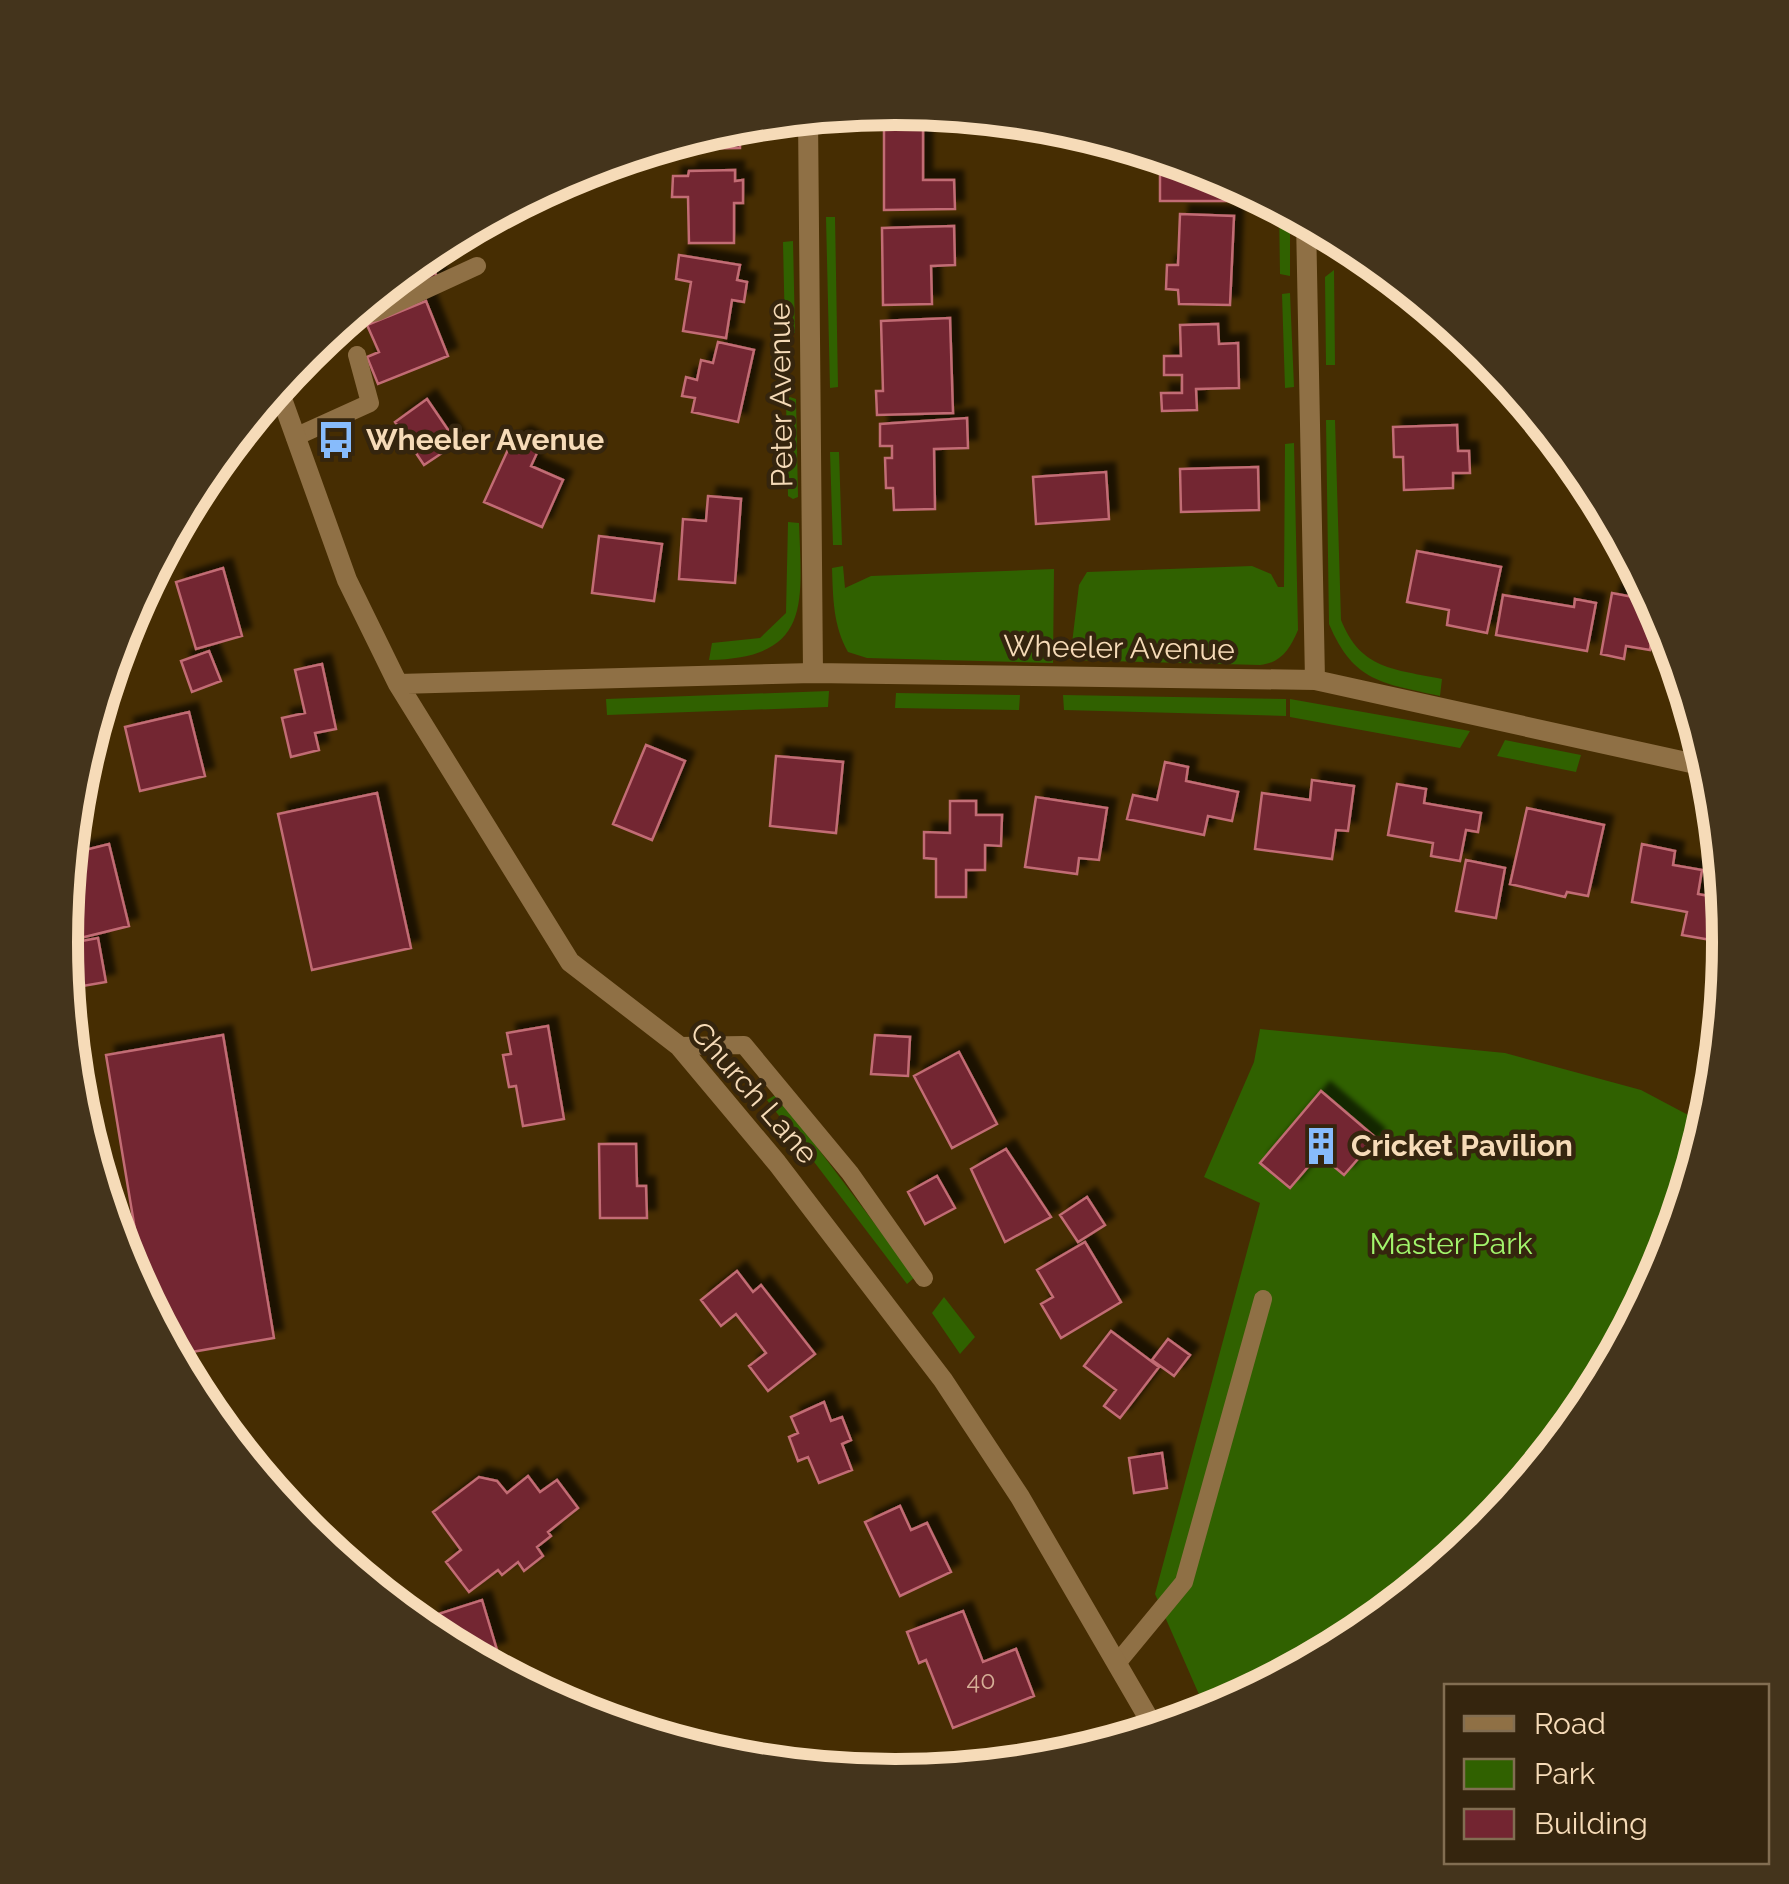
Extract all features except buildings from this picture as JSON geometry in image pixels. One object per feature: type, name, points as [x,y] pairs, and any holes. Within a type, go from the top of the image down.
[{"type":"street","name":"Peter Avenue","points":[[808,130],[813,673]]},
{"type":"street","points":[[1306,236],[1315,680]]},
{"type":"street","name":"Church Lane","points":[[282,401],[346,580],[398,684],[570,962],[679,1046],[777,1163],[943,1380],[1020,1497],[1149,1718]]},
{"type":"street","name":"Wheeler Avenue","points":[[398,684],[813,673],[1315,680],[1691,763]]},
{"type":"lane","points":[[375,312],[477,266]]},
{"type":"lane","points":[[295,437],[370,403],[357,356]]},
{"type":"lane","points":[[679,1046],[744,1045],[850,1173],[924,1278]]},
{"type":"lane","points":[[1118,1662],[1184,1582],[1262,1299]]},
{"type":"green space","points":[[826,217],[835,217],[838,387],[830,388]]},
{"type":"green space","points":[[1279,221],[1290,227],[1290,276],[1280,274]]},
{"type":"green space","points":[[793,241],[795,333],[785,333],[783,242]]},
{"type":"green space","points":[[1334,270],[1335,365],[1326,365],[1325,277]]},
{"type":"green space","points":[[1290,293],[1294,387],[1285,388],[1282,294]]},
{"type":"green space","points":[[790,397],[796,399],[798,497],[793,499],[788,496],[786,401]]},
{"type":"green space","points":[[1326,420],[1335,420],[1341,620],[1358,649],[1369,658],[1394,669],[1442,679],[1440,696],[1386,683],[1360,669],[1339,644],[1329,624]]},
{"type":"green space","points":[[1294,443],[1298,630],[1284,654],[1260,665],[1070,660],[1079,585],[1087,572],[1252,566],[1271,574],[1278,587],[1284,587],[1285,444]]},
{"type":"green space","points":[[830,452],[839,452],[842,545],[833,545]]},
{"type":"green space","points":[[788,522],[799,523],[801,579],[793,622],[783,637],[767,649],[742,657],[709,660],[712,643],[760,638],[786,613]]},
{"type":"green space","points":[[843,566],[845,588],[871,576],[1054,569],[1053,663],[867,658],[848,652],[837,622],[833,590],[832,568]]},
{"type":"green space","points":[[829,691],[828,707],[607,715],[606,699]]},
{"type":"green space","points":[[896,693],[1020,695],[1019,710],[895,708]]},
{"type":"green space","points":[[1063,695],[1286,699],[1286,716],[1064,710]]},
{"type":"green space","points":[[1290,699],[1470,731],[1460,748],[1290,717]]},
{"type":"green space","points":[[1505,740],[1581,755],[1576,772],[1497,756]]},
{"type":"green space","name":"Master Park","points":[[1260,1029],[1505,1053],[1641,1090],[1692,1117],[1668,1205],[1627,1303],[1574,1396],[1509,1481],[1472,1520],[1392,1590],[1303,1650],[1201,1699],[1155,1594],[1260,1203],[1204,1177],[1254,1062]]},
{"type":"green space","points":[[777,1094],[915,1277],[907,1284],[767,1100]]},
{"type":"green space","points":[[944,1297],[975,1337],[960,1354],[932,1313]]},
{"type":"place","name":"Wheeler Avenue","points":[[336,440]]},
{"type":"place","name":"Cricket Pavilion","points":[[1321,1146]]}]
